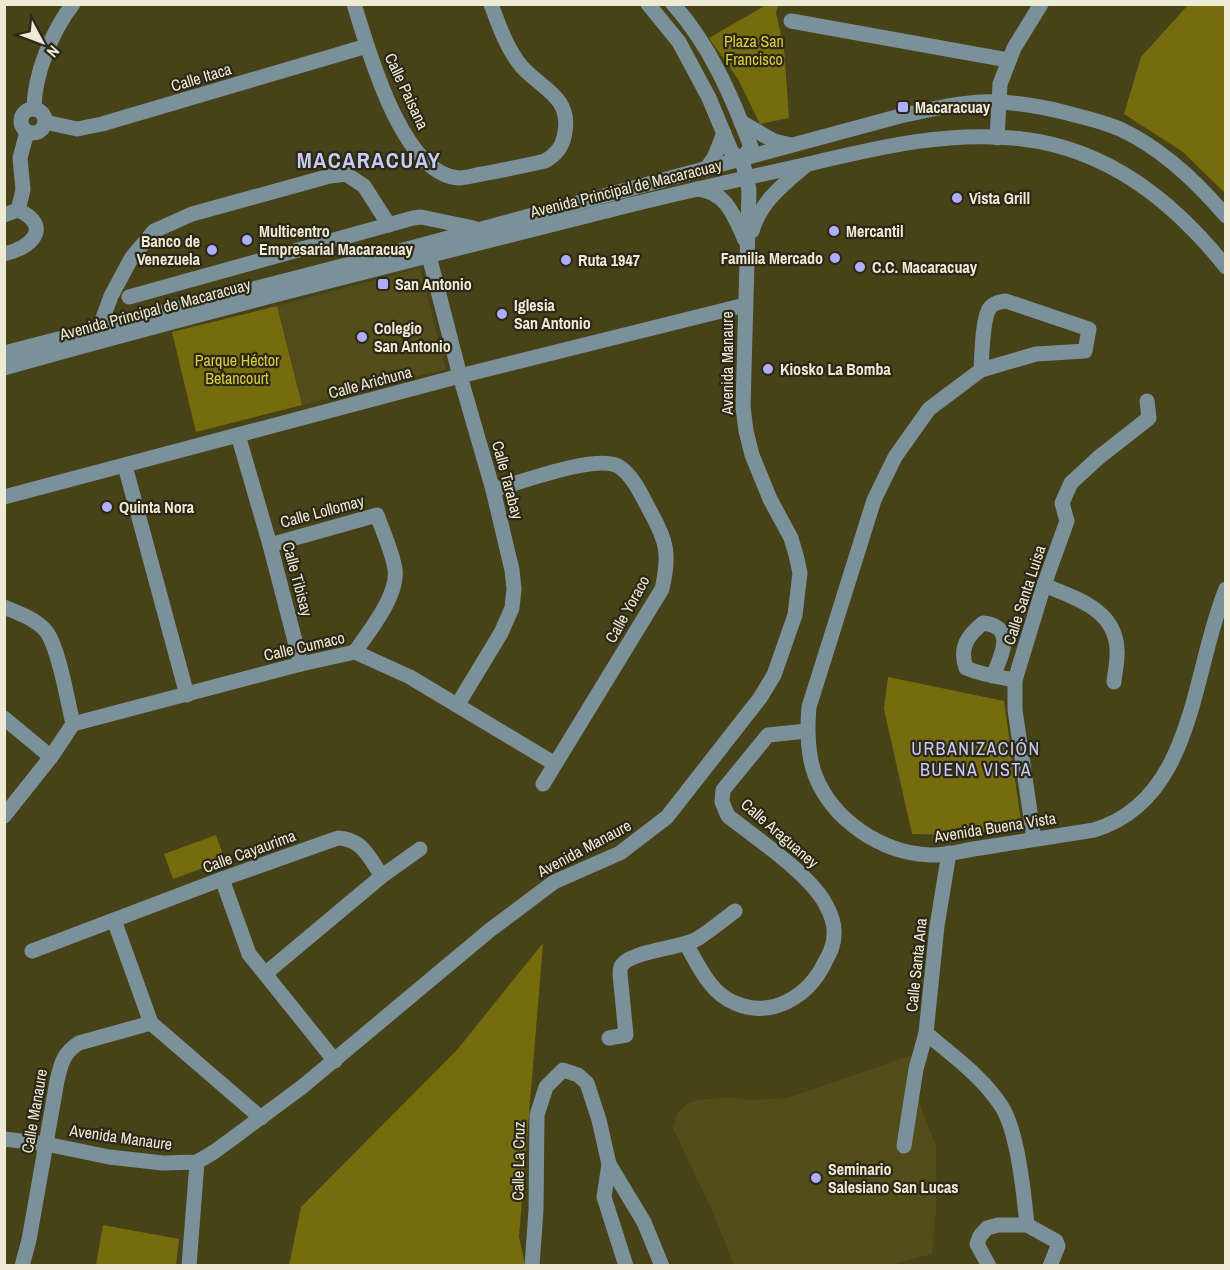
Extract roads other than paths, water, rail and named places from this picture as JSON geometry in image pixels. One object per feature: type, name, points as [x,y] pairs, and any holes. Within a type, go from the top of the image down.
[{"type":"street","points":[[34,109],[34,93],[51,42],[62,18],[73,4]]},
{"type":"street","name":"Calle Paisana","points":[[354,4],[385,95],[402,130],[431,167],[459,178],[545,161],[556,154],[564,141],[567,121],[562,103],[521,66],[504,36],[491,4]]},
{"type":"street","points":[[648,4],[679,42],[709,98],[732,153],[742,159],[751,147],[729,92],[702,42],[673,4]]},
{"type":"street","points":[[997,138],[1000,84],[1008,60],[1041,4]]},
{"type":"street","points":[[791,21],[1008,60]]},
{"type":"street","name":"Calle Itaca","points":[[45,122],[77,129],[102,124],[367,46]]},
{"type":"street","name":"Avenida Principal de Macaracuay","points":[[4,353],[385,255],[791,145],[937,108],[980,102],[1026,103],[1120,129],[1190,178],[1226,216]]},
{"type":"street","points":[[27,132],[37,132],[44,126],[42,114],[34,109]]},
{"type":"street","points":[[27,132],[21,124],[21,119],[25,112],[34,109]]},
{"type":"street","points":[[741,122],[774,141],[791,145]]},
{"type":"street","points":[[4,254],[31,243],[36,237],[37,229],[29,215],[11,212],[23,190],[20,158],[27,132]]},
{"type":"street","points":[[706,169],[714,158],[724,133]]},
{"type":"street","name":"Avenida Principal de Macaracuay","points":[[4,368],[121,335],[694,189],[932,138],[961,136],[1023,139],[1058,146],[1105,163],[1147,188],[1162,200],[1194,229],[1226,267]]},
{"type":"street","name":"Avenida Manaure","points":[[4,1139],[46,1144],[109,1157],[164,1163],[196,1162],[214,1152],[335,1061],[490,930],[554,882],[620,852],[667,817],[760,698],[774,675],[795,615],[800,573],[791,538],[760,476],[746,431],[743,407],[749,190],[742,159]]},
{"type":"street","points":[[747,245],[761,208],[780,186],[807,164]]},
{"type":"street","points":[[99,329],[111,296],[132,257],[154,231],[192,214],[330,176],[346,174],[364,186],[389,225]]},
{"type":"street","points":[[694,189],[709,190],[722,198],[729,207],[747,245]]},
{"type":"street","points":[[129,297],[421,217],[476,229]]},
{"type":"street","name":"Calle Tarabay","points":[[429,256],[493,490],[512,570],[514,589],[512,608],[501,633],[458,704]]},
{"type":"street","name":"Avenida Buena Vista","points":[[981,370],[987,316],[990,307],[997,302],[1006,301],[1089,328],[1085,351],[1036,354],[981,370],[929,409],[895,457],[874,500],[809,707],[807,731],[815,775],[837,812],[867,835],[902,851],[932,855],[1094,830],[1114,823],[1145,801],[1158,785],[1171,762],[1184,728],[1226,589]]},
{"type":"street","name":"Calle Arichuna","points":[[4,497],[460,376],[745,305]]},
{"type":"street","name":"Calle Santa Luisa","points":[[1034,839],[1015,710],[1015,680],[1044,585],[1067,521],[1062,503],[1071,483],[1098,458],[1149,418],[1147,401]]},
{"type":"street","name":"Calle Tibisay","points":[[238,435],[301,664]]},
{"type":"street","name":"Calle Yoraco","points":[[493,490],[579,465],[608,463],[618,466],[639,489],[663,533],[666,544],[668,556],[662,589],[543,784]]},
{"type":"street","points":[[125,465],[187,695]]},
{"type":"street","name":"Calle Lollomay","points":[[270,545],[377,515],[393,559],[396,571],[395,582],[383,610],[356,652]]},
{"type":"street","points":[[1044,585],[1092,606],[1110,625],[1116,637],[1117,651],[1114,682]]},
{"type":"street","points":[[4,607],[33,620],[46,631],[54,645],[73,724],[51,757],[4,816]]},
{"type":"street","name":"Calle Cumaco","points":[[73,724],[301,664],[356,652],[410,677],[458,704],[555,764]]},
{"type":"street","points":[[993,676],[1015,680]]},
{"type":"street","points":[[4,718],[51,757]]},
{"type":"street","name":"Calle Araguaney","points":[[686,944],[707,980],[718,992],[734,1003],[754,1008],[772,1008],[789,1002],[807,989],[820,974],[829,955],[834,936],[832,919],[825,904],[815,887],[801,874],[728,816],[722,802],[723,790],[768,735],[807,731]]},
{"type":"street","name":"Calle Cayaurima","points":[[32,951],[338,838],[352,839],[362,847],[382,876]]},
{"type":"street","points":[[266,974],[382,876],[420,849]]},
{"type":"street","name":"Calle Santa Ana","points":[[949,853],[937,926],[926,1034],[984,1084],[1004,1110],[1023,1184],[1027,1225]]},
{"type":"street","points":[[222,879],[249,954],[335,1061]]},
{"type":"street","points":[[609,1038],[626,1035],[620,974],[622,964],[629,959],[698,939],[735,911]]},
{"type":"street","points":[[114,920],[151,1023],[261,1118]]},
{"type":"street","name":"Calle Manaure","points":[[22,1266],[29,1240],[62,1058],[69,1049],[79,1043],[151,1023]]},
{"type":"street","points":[[904,1146],[916,1069],[926,1034]]},
{"type":"street","name":"Calle La Cruz","points":[[532,1266],[536,1210],[537,1115],[546,1087],[563,1070],[578,1075],[587,1083],[599,1120],[609,1164]]},
{"type":"street","points":[[189,1266],[196,1162]]},
{"type":"street","points":[[609,1164],[604,1197],[626,1266]]},
{"type":"street","points":[[609,1164],[644,1222],[662,1266]]},
{"type":"street","points":[[989,1266],[977,1244],[987,1228],[998,1225],[1027,1225],[1058,1243],[1050,1266]]},
{"type":"place","name":"Macaracuay","points":[[903,107]]},
{"type":"place","name":"Vista Grill","points":[[957,198]]},
{"type":"place","name":"Mercantil","points":[[834,231]]},
{"type":"place","name":"Multicentro Empresarial Macaracuay","points":[[247,240]]},
{"type":"place","name":"Banco de Venezuela","points":[[212,250]]},
{"type":"place","name":"Familia Mercado","points":[[835,258]]},
{"type":"place","name":"Ruta 1947","points":[[566,260]]},
{"type":"place","name":"C.C. Macaracuay","points":[[860,267]]},
{"type":"place","name":"San Antonio","points":[[383,284]]},
{"type":"place","name":"Iglesia San Antonio","points":[[502,314]]},
{"type":"place","name":"Colegio San Antonio","points":[[362,337]]},
{"type":"place","name":"Kiosko La Bomba","points":[[768,369]]},
{"type":"place","name":"Quinta Nora","points":[[107,507]]},
{"type":"place","name":"Seminario Salesiano San Lucas","points":[[816,1178]]},
{"type":"district","name":"MACARACUAY","points":[[369,160]]},
{"type":"district","name":"URBANIZACIÓN BUENA VISTA","points":[[976,758]]},
{"type":"park label","name":"Plaza San Francisco","points":[[754,50]]},
{"type":"park label","name":"Parque Héctor Betancourt","points":[[237,369]]}]
